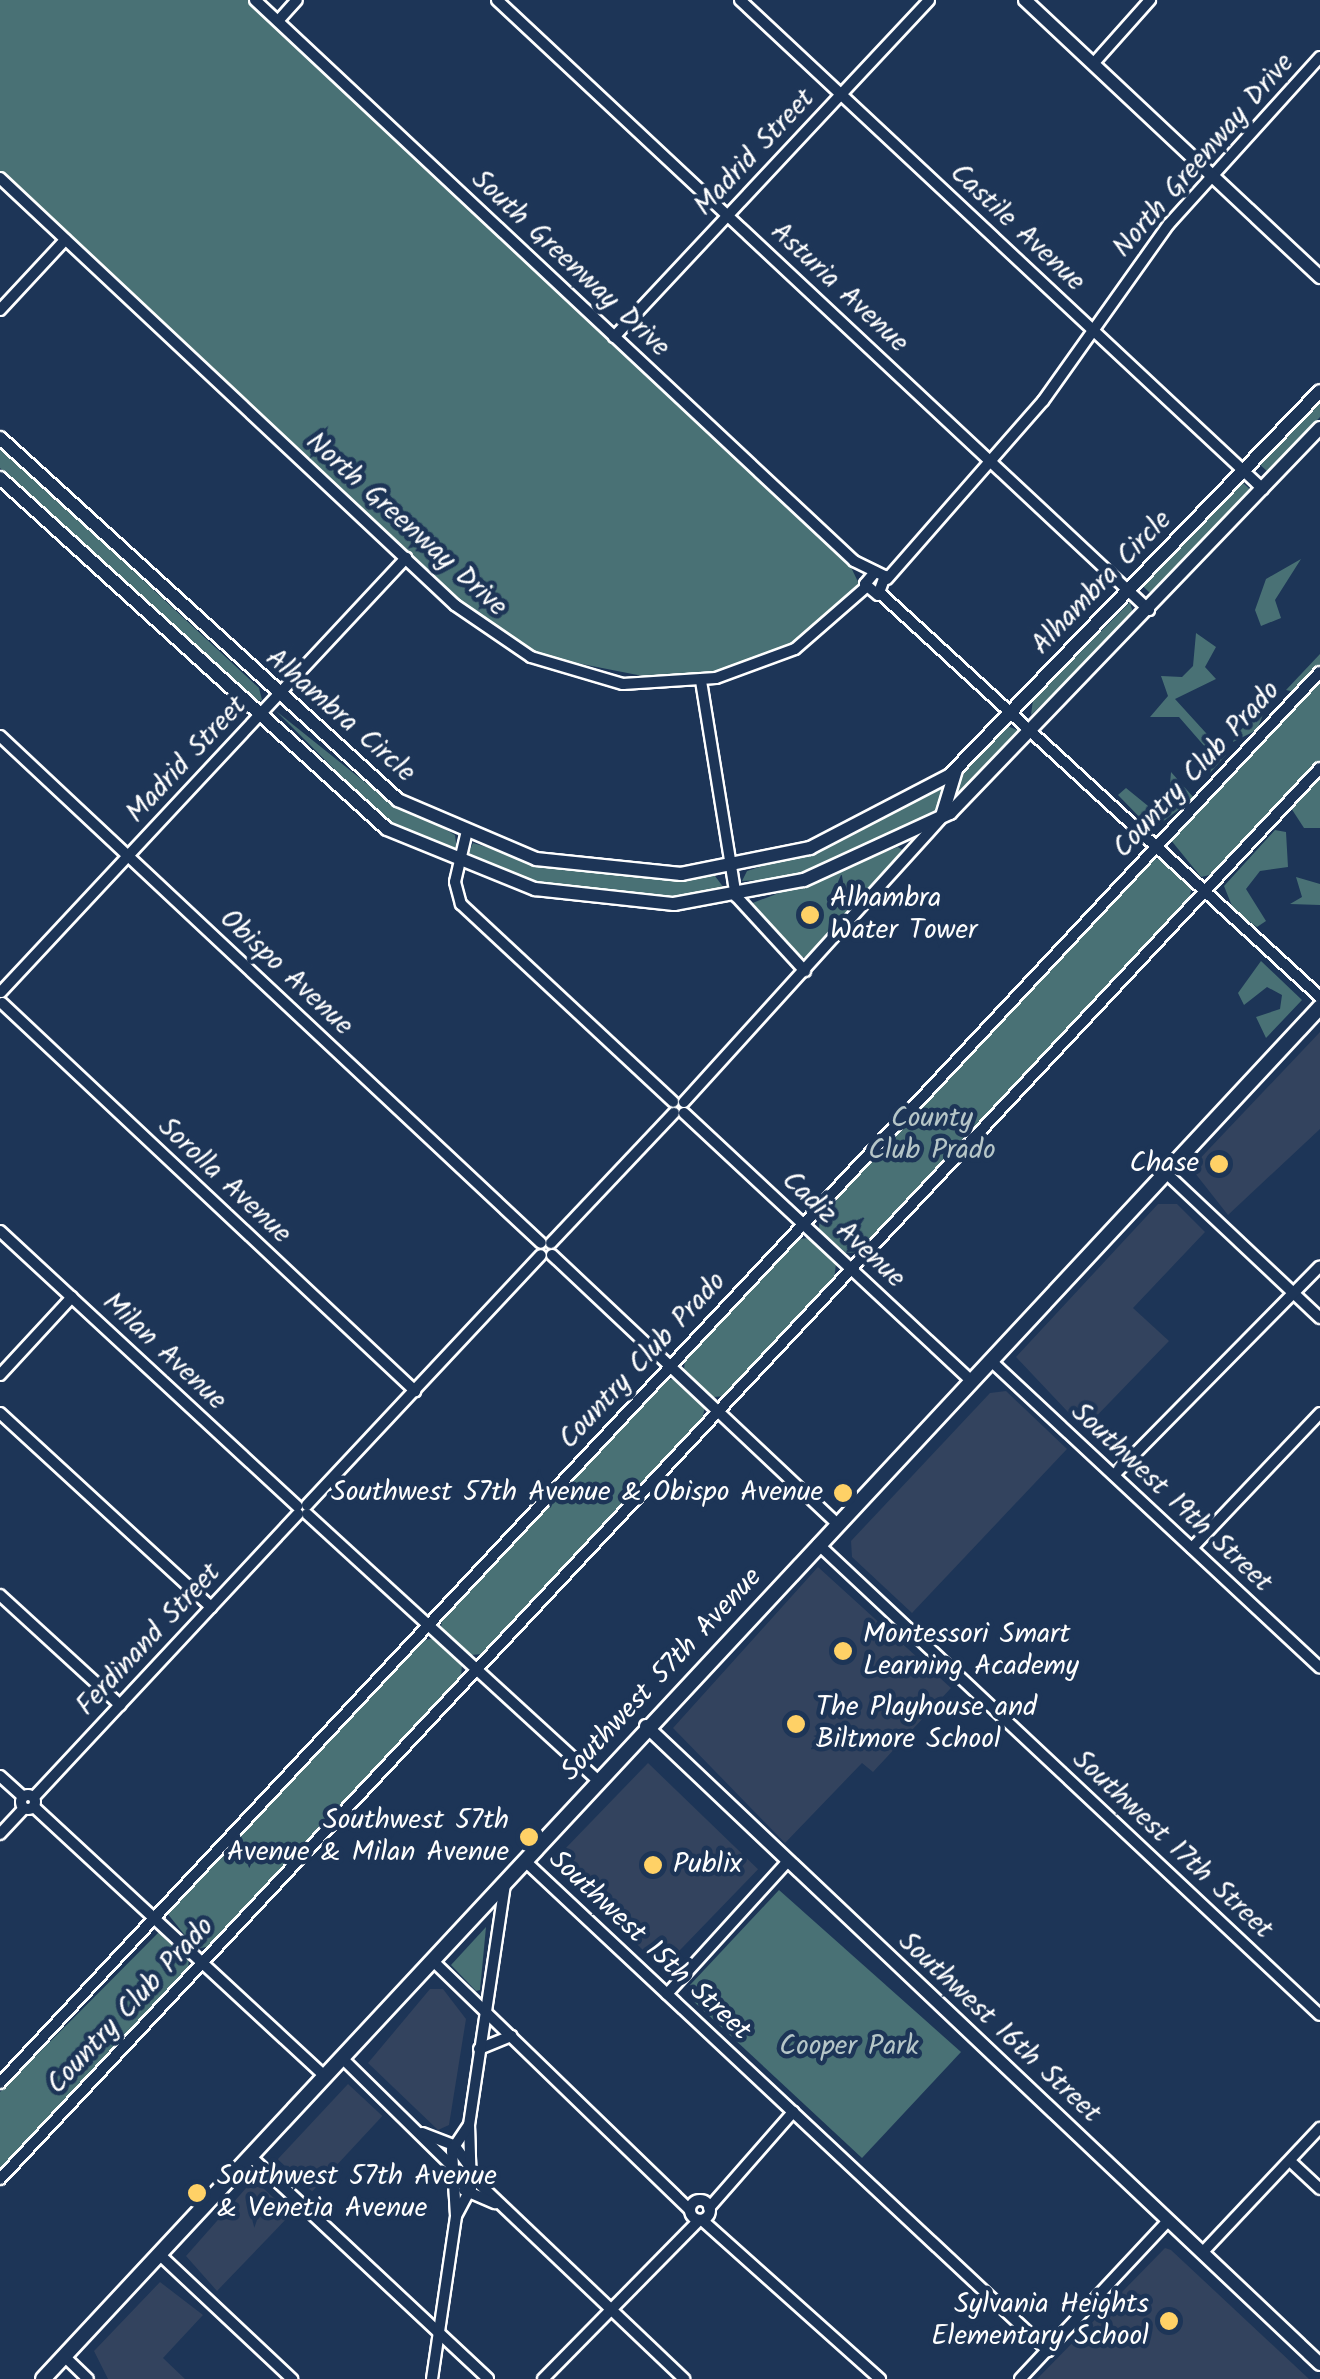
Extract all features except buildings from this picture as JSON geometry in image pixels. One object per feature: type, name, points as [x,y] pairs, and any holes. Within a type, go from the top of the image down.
[{"type":"main road","name":"Southwest 57th Avenue","points":[[43,2379],[326,2077],[646,1726],[1320,1007]]},
{"type":"street","name":"South Greenway Drive","points":[[255,0],[854,561],[882,577]]},
{"type":"street","points":[[278,21],[297,0]]},
{"type":"street","name":"Asturia Avenue","points":[[498,0],[1149,610]]},
{"type":"street","name":"Castile Avenue","points":[[740,0],[1263,490]]},
{"type":"street","name":"Madrid Street","points":[[614,337],[929,0]]},
{"type":"street","points":[[1025,0],[1320,277]]},
{"type":"street","points":[[1093,64],[1150,0]]},
{"type":"street","name":"North Greenway Drive","points":[[882,577],[990,460],[1212,176],[1320,58]]},
{"type":"street","name":"North Greenway Drive","points":[[0,178],[484,628],[542,662],[623,684],[701,681],[779,658],[872,590]]},
{"type":"street","points":[[0,310],[65,240]]},
{"type":"street","name":"Alhambra Circle","points":[[0,438],[378,786],[466,835],[605,872],[731,868],[848,834],[956,770],[1320,390]]},
{"type":"street","name":"Alhambra Circle","points":[[0,478],[257,718],[369,816],[460,863],[573,897],[658,904],[736,896],[832,870],[941,818],[1036,732],[1320,428]]},
{"type":"street","name":"Madrid Street","points":[[1,998],[406,558]]},
{"type":"street","name":"South Greenway Drive","points":[[854,561],[872,590]]},
{"type":"street","points":[[872,590],[882,577]]},
{"type":"street","points":[[872,590],[882,577]]},
{"type":"street","points":[[882,577],[900,604],[1320,997]]},
{"type":"street","points":[[872,590],[900,604]]},
{"type":"street","name":"Country Club Prado","points":[[0,2082],[1320,672]]},
{"type":"street","points":[[701,681],[736,896],[806,971]]},
{"type":"street","name":"Obispo Avenue","points":[[0,736],[837,1524]]},
{"type":"street","name":"Country Club Prado","points":[[0,2179],[1320,768]]},
{"type":"street","points":[[941,818],[956,770]]},
{"type":"street","name":"Ferdinand Street","points":[[0,1834],[806,971],[941,818]]},
{"type":"street","name":"Cadiz Avenue","points":[[466,835],[460,863],[461,904],[971,1381]]},
{"type":"street","name":"Sorolla Avenue","points":[[1,998],[415,1391]]},
{"type":"street","points":[[1166,1172],[1320,1318]]},
{"type":"street","name":"Milan Avenue","points":[[0,1231],[597,1780]]},
{"type":"street","points":[[1114,1475],[1320,1266]]},
{"type":"street","points":[[0,1375],[72,1297]]},
{"type":"street","name":"Southwest 19th Street","points":[[990,1360],[1320,1668]]},
{"type":"street","points":[[0,1413],[210,1607]]},
{"type":"street","points":[[1192,1548],[1320,1413]]},
{"type":"street","name":"Southwest 17th Street","points":[[818,1544],[1320,2015]]},
{"type":"street","points":[[0,1594],[120,1705]]},
{"type":"street","name":"Southwest 16th Street","points":[[646,1726],[1320,2364]]},
{"type":"street","points":[[0,1776],[326,2077]]},
{"type":"street","name":"Southwest 15th Street","points":[[525,1861],[1048,2351]]},
{"type":"street","points":[[666,1994],[788,1862]]},
{"type":"street","points":[[456,2216],[468,2195],[469,2124],[506,1882]]},
{"type":"street","points":[[433,1960],[880,2379]]},
{"type":"street","points":[[479,2049],[512,2036]]},
{"type":"street","points":[[343,2058],[422,2133],[468,2195],[494,2203]]},
{"type":"street","points":[[543,2379],[793,2112]]},
{"type":"street","points":[[432,2379],[456,2216],[454,2145],[469,2124]]},
{"type":"street","points":[[1202,2254],[1320,2128]]},
{"type":"street","points":[[422,2133],[454,2145],[467,2163]]},
{"type":"street","points":[[250,2156],[488,2379]]},
{"type":"street","points":[[1290,2161],[1320,2189]]},
{"type":"street","points":[[470,2176],[494,2203],[684,2379]]},
{"type":"street","points":[[1020,2379],[1168,2221]]},
{"type":"street","points":[[159,2254],[292,2379]]},
{"type":"street","points":[[64,2356],[88,2379]]},
{"type":"shaded area","points":[[1320,1032],[1320,1129],[1228,1215],[1191,1168]]},
{"type":"shaded area","points":[[1158,1204],[1177,1204],[1205,1232],[1133,1308],[1169,1341],[1084,1429],[1016,1357]]},
{"type":"shaded area","points":[[1006,1391],[1067,1449],[912,1613],[852,1557],[851,1541],[990,1393]]},
{"type":"shaded area","name":"The Playhouse and Biltmore School","points":[[818,1567],[951,1688],[873,1772],[862,1763],[785,1843],[673,1728]]},
{"type":"shaded area","name":"Publix","points":[[648,1763],[758,1869],[662,1969],[552,1862]]},
{"type":"shaded area","points":[[430,1989],[443,1989],[466,2019],[449,2125],[438,2130],[368,2063]]},
{"type":"shaded area","points":[[348,2084],[382,2116],[312,2191],[278,2159]]},
{"type":"shaded area","points":[[247,2187],[262,2187],[291,2214],[217,2291],[186,2256]]},
{"type":"shaded area","name":"Sylvania Heights Elementary School","points":[[1165,2248],[1171,2250],[1309,2379],[1037,2379]]},
{"type":"shaded area","points":[[160,2282],[203,2315],[163,2358],[185,2379],[108,2379],[94,2351]]},
{"type":"green space","points":[[0,0],[248,0],[848,561],[860,586],[791,646],[724,672],[663,680],[536,655],[474,615],[0,173]]},
{"type":"green space","points":[[1320,397],[1320,417],[1268,472],[1257,462]]},
{"type":"green space","points":[[0,447],[259,688],[262,700],[247,703],[0,468]]},
{"type":"green space","points":[[1240,480],[1254,493],[1156,598],[1142,585]]},
{"type":"green space","points":[[1301,559],[1275,600],[1281,618],[1261,626],[1255,610],[1266,579]]},
{"type":"green space","points":[[1130,602],[1134,617],[1031,715],[1033,700]]},
{"type":"green space","points":[[1196,633],[1216,647],[1205,667],[1216,679],[1175,699],[1226,755],[1210,773],[1206,748],[1179,717],[1150,717],[1168,696],[1161,676],[1182,677],[1193,666]]},
{"type":"green space","points":[[1320,654],[1320,668],[1295,692],[1286,690]]},
{"type":"green space","points":[[1320,679],[1320,761],[1214,874],[1201,877],[1170,839]]},
{"type":"green space","points":[[1268,702],[1257,730],[1233,742],[1235,736]]},
{"type":"green space","points":[[276,711],[366,783],[455,835],[457,850],[392,827]]},
{"type":"green space","points":[[1007,726],[1023,732],[950,808],[965,769]]},
{"type":"green space","points":[[1171,772],[1194,798],[1152,830],[1118,795],[1126,788],[1153,810],[1169,796]]},
{"type":"green space","points":[[1320,774],[1320,828],[1304,828],[1291,808]]},
{"type":"green space","points":[[945,786],[937,814],[799,878],[742,881],[747,871],[841,841]]},
{"type":"green space","points":[[1275,830],[1286,832],[1288,867],[1260,871],[1246,889],[1266,921],[1257,927],[1234,911],[1224,886]]},
{"type":"green space","points":[[473,843],[561,870],[715,876],[724,888],[666,899],[546,887],[466,859]]},
{"type":"green space","points":[[898,847],[907,853],[809,958],[796,956],[750,904]]},
{"type":"green space","name":"County Club Prado","points":[[1162,858],[1192,885],[1189,901],[861,1252],[846,1253],[819,1229],[820,1213],[1151,860]]},
{"type":"green space","points":[[1296,877],[1320,884],[1320,905],[1290,904],[1302,897]]},
{"type":"green space","points":[[1261,961],[1302,1000],[1266,1038],[1256,1017],[1280,1009],[1282,995],[1267,987],[1244,1005],[1238,993]]},
{"type":"green space","points":[[810,1238],[836,1263],[834,1281],[726,1396],[713,1397],[684,1370],[685,1357],[796,1239]]},
{"type":"green space","points":[[676,1379],[705,1406],[702,1421],[484,1654],[470,1655],[441,1629],[442,1618],[664,1380]]},
{"type":"green space","points":[[435,1638],[462,1663],[461,1679],[211,1946],[196,1949],[167,1913],[420,1641]]},
{"type":"green space","name":"Cooper Park","points":[[779,1890],[961,2052],[862,2158],[690,1998],[690,1985]]},
{"type":"green space","points":[[486,1927],[480,1990],[476,1991],[451,1965]]},
{"type":"green space","points":[[160,1931],[189,1957],[188,1971],[0,2172],[0,2092]]},
{"type":"place","name":"Alhambra Water Tower","points":[[810,915]]},
{"type":"place","name":"Chase","points":[[1219,1164]]},
{"type":"place","name":"Southwest 57th Avenue & Obispo Avenue","points":[[843,1493]]},
{"type":"place","name":"Montessori Smart Learning Academy","points":[[843,1651]]},
{"type":"place","name":"The Playhouse and Biltmore School","points":[[796,1724]]},
{"type":"place","name":"Southwest 57th Avenue & Milan Avenue","points":[[529,1837]]},
{"type":"place","name":"Publix","points":[[653,1865]]},
{"type":"place","name":"Southwest 57th Avenue & Venetia Avenue","points":[[197,2193]]},
{"type":"place","name":"Sylvania Heights Elementary School","points":[[1169,2321]]}]
